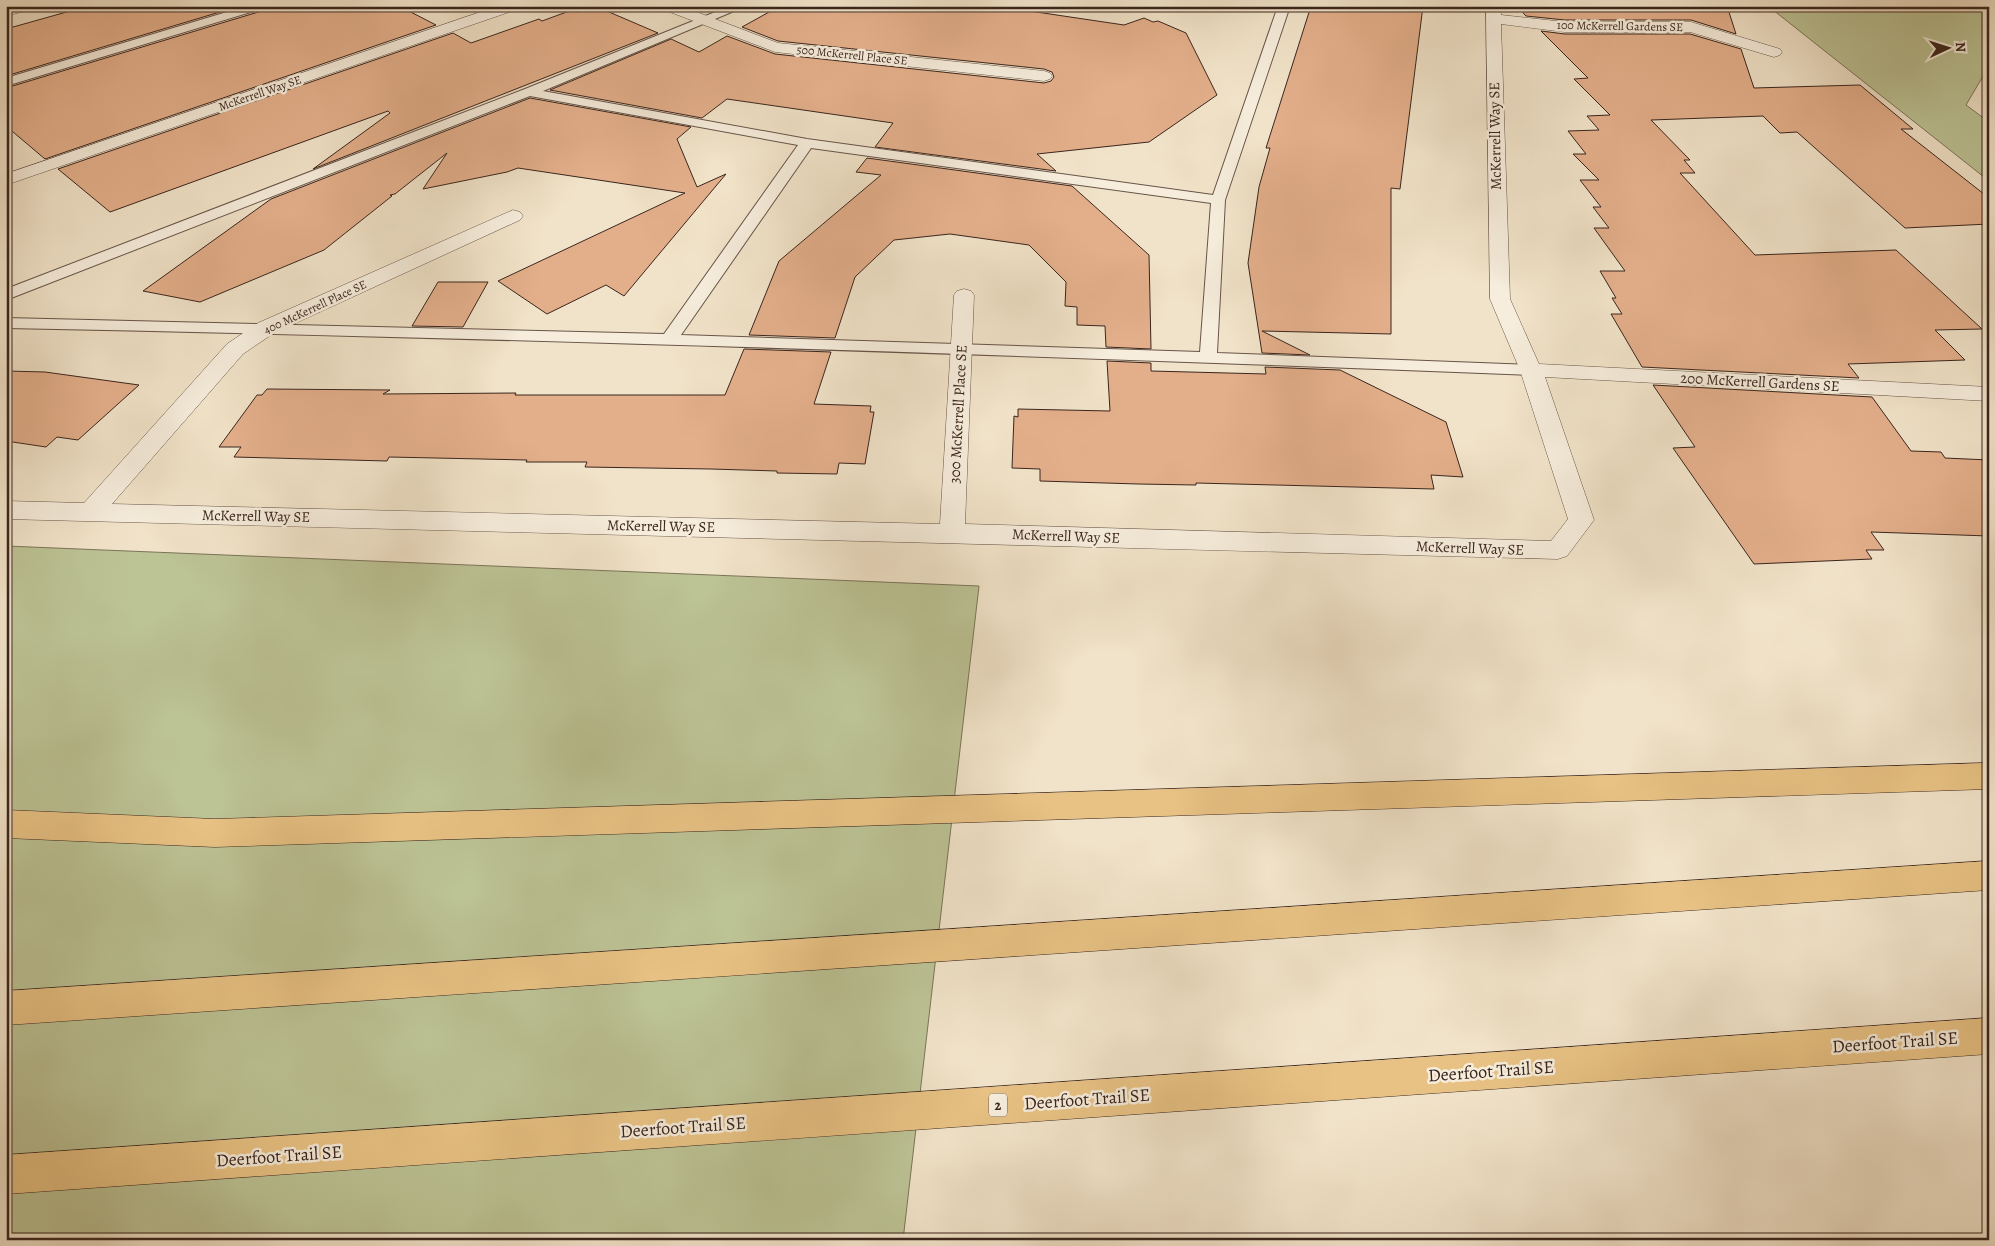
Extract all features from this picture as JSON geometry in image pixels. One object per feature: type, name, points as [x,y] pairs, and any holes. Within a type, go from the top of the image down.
[{"type":"highway","points":[[6,824],[215,833],[1989,776]]},
{"type":"highway","points":[[6,1008],[1989,875]]},
{"type":"highway","name":"Deerfoot Trail SE","points":[[6,1175],[1989,1036]]},
{"type":"street","points":[[6,12],[27,6]]},
{"type":"street","name":"McKerrell Way SE","points":[[6,180],[513,6]]},
{"type":"street","name":"500 McKerrell Place SE","points":[[667,6],[775,47],[1044,76]]},
{"type":"street","name":"McKerrell Way SE","points":[[6,510],[1558,550],[1581,520],[1531,370],[1500,299],[1493,12]]},
{"type":"street","name":"100 McKerrell Gardens SE","points":[[1493,12],[1565,27],[1691,27],[1774,52]]},
{"type":"street","name":"400 McKerrell Place SE","points":[[91,512],[235,349],[266,328],[514,216]]},
{"type":"street","name":"300 McKerrell Place SE","points":[[952,533],[964,295]]},
{"type":"street","name":"200 McKerrell Gardens SE","points":[[1531,370],[1989,394]]},
{"type":"lane","points":[[6,82],[260,6]]},
{"type":"lane","points":[[6,295],[529,92],[741,6]]},
{"type":"lane","points":[[1208,356],[1218,200],[1284,6]]},
{"type":"lane","points":[[529,92],[807,144],[1218,200]]},
{"type":"lane","points":[[668,341],[807,144]]},
{"type":"lane","points":[[6,323],[266,328],[961,348],[1208,356],[1531,370]]},
{"type":"green space","points":[[1768,6],[1989,6],[1989,66],[1966,105],[1989,122],[1989,181]]},
{"type":"green space","points":[[6,546],[979,586],[903,1240],[6,1240]]},
{"type":"building","points":[[88,6],[240,6],[6,76],[6,29]]},
{"type":"building","points":[[267,6],[399,6],[436,25],[45,159],[6,126],[6,88],[265,10]]},
{"type":"building","points":[[595,6],[658,33],[313,169],[390,113],[388,111],[110,212],[58,169],[453,33],[471,43],[539,19],[542,21],[572,10],[577,12]]},
{"type":"building","points":[[780,6],[996,6],[1124,25],[1144,18],[1153,22],[1158,21],[1186,33],[1217,95],[1149,142],[1037,154],[1056,171],[875,147],[893,123],[727,99],[702,118],[550,90],[671,39],[699,52],[727,36],[775,54],[1044,83],[1051,81],[1054,77],[1052,72],[1044,69],[778,41],[742,27]]},
{"type":"building","points":[[1311,6],[1423,6],[1400,189],[1391,188],[1391,334],[1262,331],[1310,355],[1262,353],[1248,263],[1259,187],[1270,148],[1266,148]]},
{"type":"building","points":[[1517,6],[1727,6],[1736,34],[1691,20],[1565,20],[1526,16]]},
{"type":"building","points":[[1541,31],[1565,34],[1690,34],[1741,49],[1754,88],[1860,85],[1913,129],[1901,129],[1989,198],[1989,224],[1905,228],[1797,132],[1780,133],[1763,116],[1651,120],[1690,160],[1684,160],[1695,173],[1680,173],[1755,255],[1896,250],[1982,329],[1935,330],[1965,360],[1848,364],[1859,378],[1642,367],[1611,314],[1622,314],[1612,298],[1616,298],[1600,271],[1625,271],[1594,228],[1609,228],[1593,207],[1601,207],[1580,180],[1599,180],[1573,154],[1586,154],[1568,131],[1599,130],[1587,116],[1610,115],[1574,79],[1588,78]]},
{"type":"building","points":[[530,98],[691,127],[677,139],[697,187],[726,174],[624,296],[606,285],[547,314],[498,281],[685,193],[518,168],[507,172],[423,189],[447,153],[395,194],[390,195],[392,196],[324,250],[200,302],[143,291],[271,199]]},
{"type":"building","points":[[867,158],[1072,186],[1149,255],[1151,349],[1106,347],[1105,326],[1077,325],[1077,307],[1065,306],[1066,282],[1029,245],[950,234],[894,240],[855,277],[835,338],[749,335],[779,261],[881,175],[856,172]]},
{"type":"building","points":[[438,282],[488,282],[463,327],[412,326]]},
{"type":"building","points":[[744,349],[831,352],[814,404],[871,406],[870,412],[874,412],[865,464],[839,463],[837,474],[777,473],[777,471],[585,467],[587,462],[526,462],[527,460],[389,457],[387,461],[234,457],[241,447],[219,447],[257,395],[262,395],[267,389],[390,390],[383,394],[725,395]]},
{"type":"building","points":[[1107,361],[1151,363],[1151,371],[1266,374],[1265,367],[1340,370],[1446,422],[1463,477],[1431,475],[1434,489],[1196,483],[1196,485],[1138,484],[1040,481],[1040,469],[1012,468],[1014,416],[1018,417],[1018,409],[1110,411]]},
{"type":"building","points":[[6,371],[45,372],[139,385],[78,440],[57,437],[46,447],[6,441]]},
{"type":"building","points":[[1653,385],[1872,397],[1911,451],[1941,452],[1945,458],[1989,460],[1989,536],[1871,532],[1884,550],[1866,550],[1872,559],[1754,564],[1673,448],[1695,447]]}]
